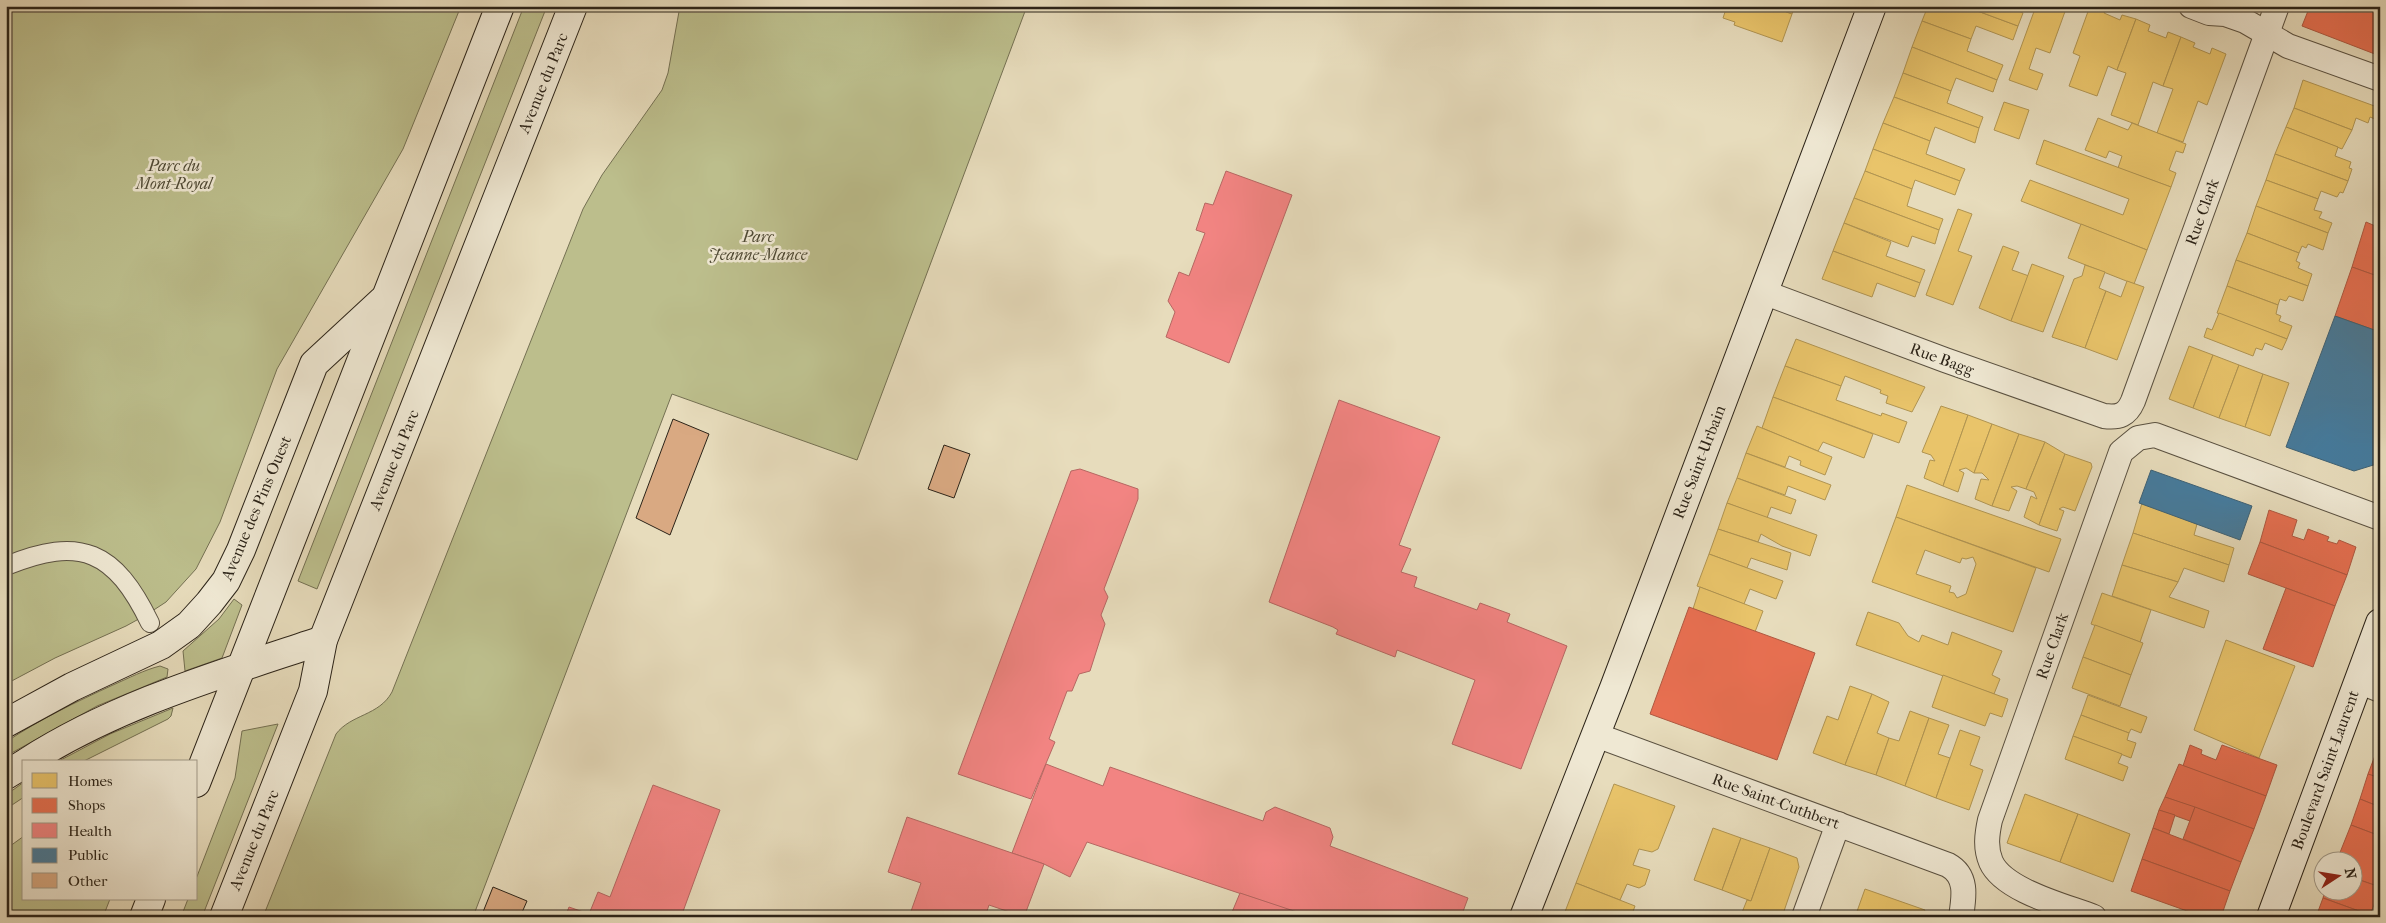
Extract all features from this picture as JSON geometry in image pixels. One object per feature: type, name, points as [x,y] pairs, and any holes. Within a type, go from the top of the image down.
[{"type":"main road","points":[[198,778],[500,6]]},
{"type":"main road","name":"Avenue du Parc","points":[[224,917],[313,691],[323,640],[573,6]]},
{"type":"main road","name":"Rue Saint-Urbain","points":[[1524,917],[1596,735],[1872,6]]},
{"type":"main road","name":"Avenue des Pins Ouest","points":[[6,723],[72,686],[161,645],[189,625],[209,603],[226,581],[242,550],[314,364],[387,296]]},
{"type":"main road","name":"Boulevard Saint-Laurent","points":[[2271,917],[2369,686],[2380,623]]},
{"type":"main road","points":[[30,760],[60,742],[119,713],[323,640]]},
{"type":"main road","points":[[6,775],[22,765]]},
{"type":"main road","points":[[144,917],[151,900]]},
{"type":"street","points":[[2191,6],[2209,13],[2225,14],[2245,21],[2288,46],[2380,79]]},
{"type":"street","name":"Rue Clark","points":[[2122,416],[2129,410],[2133,401],[2277,6]]},
{"type":"street","name":"Rue Bagg","points":[[1763,292],[1945,360],[2104,416],[2114,418],[2122,416]]},
{"type":"street","name":"Rue Clark","points":[[2094,917],[2018,888],[2001,877],[1991,863],[1987,842],[1990,820],[2121,452],[2138,438],[2155,435],[2380,518]]},
{"type":"street","points":[[6,566],[32,555],[59,550],[90,553],[111,567],[126,585],[150,623]]},
{"type":"street","name":"Rue Saint-Cuthbert","points":[[1596,735],[1838,824],[1956,870],[1962,879],[1964,892],[1961,917]]},
{"type":"street","points":[[1804,917],[1838,824]]},
{"type":"green space","name":"Parc du Mont-Royal","points":[[6,6],[461,6],[403,149],[277,369],[220,522],[196,569],[166,602],[146,615],[55,658],[6,684]]},
{"type":"green space","points":[[524,6],[547,6],[317,589],[298,581]]},
{"type":"green space","name":"Parc Jeanne-Mance","points":[[680,6],[1027,6],[857,460],[672,394],[473,917],[263,917],[336,734],[349,722],[380,706],[392,692],[583,209],[602,175],[662,90],[668,73]]},
{"type":"green space","points":[[234,599],[242,605],[222,658],[185,671],[183,651],[219,619]]},
{"type":"green space","points":[[160,666],[168,669],[167,677],[97,706],[6,756],[6,742],[32,726],[99,691]]},
{"type":"green space","points":[[173,708],[168,719],[86,760],[61,760],[110,734]]},
{"type":"green space","points":[[278,724],[202,917],[181,917],[188,900],[198,900],[198,874],[235,778],[242,731]]},
{"type":"green space","points":[[22,783],[22,798],[6,809],[6,795]]},
{"type":"green space","points":[[22,837],[22,900],[110,900],[103,917],[6,917],[6,849]]},
{"type":"building: Homes","points":[[1727,6],[1738,10],[1739,6],[1771,6],[1792,14],[1782,42],[1734,25],[1735,22],[1723,18]]},
{"type":"building: Homes","points":[[1771,6],[1795,6],[1792,14]]},
{"type":"building: Homes","points":[[1928,6],[1964,6],[2018,26],[2013,40],[1976,26],[1971,39],[1922,21]]},
{"type":"building: Homes","points":[[1964,6],[2007,6],[2023,13],[2018,26]]},
{"type":"building: Homes","points":[[2036,6],[2067,6],[2050,53],[2036,48],[2029,69],[2043,74],[2037,90],[2009,80]]},
{"type":"building: Homes","points":[[2090,6],[2106,9],[2104,13],[2120,20],[2122,15],[2136,19],[2117,70],[2108,66],[2097,96],[2069,86],[2080,56],[2073,53]]},
{"type":"building: Homes","points":[[2136,19],[2150,25],[2148,31],[2166,38],[2168,32],[2181,37],[2163,86],[2153,82],[2138,125],[2111,115],[2126,73],[2117,70]]},
{"type":"building: Homes","points":[[1922,21],[1971,39],[1967,51],[2003,65],[1997,80],[1912,47]]},
{"type":"building: Homes","points":[[2181,37],[2195,43],[2193,47],[2210,54],[2212,48],[2226,54],[2207,105],[2198,101],[2183,142],[2157,133],[2173,89],[2163,86]]},
{"type":"building: Homes","points":[[1912,47],[1997,80],[1993,92],[1956,78],[1951,91],[1903,73]]},
{"type":"building: Homes","points":[[1903,73],[1951,91],[1947,103],[1983,117],[1979,128],[1894,97]]},
{"type":"building: Homes","points":[[2303,80],[2380,108],[2380,121],[2370,117],[2368,123],[2356,118],[2352,130],[2294,108]]},
{"type":"building: Homes","points":[[1894,97],[1979,128],[1975,143],[1935,127],[1930,141],[1883,123]]},
{"type":"building: Homes","points":[[2004,102],[2029,110],[2019,139],[1994,130]]},
{"type":"building: Homes","points":[[2294,108],[2352,130],[2342,149],[2286,127]]},
{"type":"building: Homes","points":[[2098,118],[2128,130],[2132,123],[2186,144],[2183,153],[2176,151],[2169,170],[2176,173],[2171,187],[2118,168],[2122,156],[2109,151],[2106,158],[2085,150]]},
{"type":"building: Homes","points":[[1883,123],[1930,141],[1926,154],[1965,169],[1960,181],[1873,149]]},
{"type":"building: Homes","points":[[2286,127],[2338,147],[2335,156],[2351,162],[2349,168],[2352,169],[2348,181],[2275,154]]},
{"type":"building: Homes","points":[[2044,140],[2171,187],[2147,250],[2021,201],[2030,180],[2123,215],[2129,199],[2036,164]]},
{"type":"building: Homes","points":[[1873,149],[1960,181],[1955,195],[1915,180],[1912,189],[1865,171]]},
{"type":"building: Homes","points":[[2275,154],[2348,181],[2343,193],[2340,192],[2337,197],[2321,191],[2318,199],[2266,180]]},
{"type":"building: Homes","points":[[1865,171],[1912,189],[1907,206],[1943,219],[1939,230],[1854,198]]},
{"type":"building: Homes","points":[[2266,180],[2318,199],[2314,210],[2322,212],[2319,218],[2332,223],[2328,233],[2256,206]]},
{"type":"building: Homes","points":[[1854,198],[1939,230],[1935,244],[1912,236],[1908,247],[1844,223]]},
{"type":"building: Homes","points":[[2256,206],[2328,233],[2323,250],[2308,244],[2306,248],[2302,246],[2299,253],[2247,233]]},
{"type":"building: Homes","points":[[1958,209],[1972,214],[1958,251],[1972,256],[1953,305],[1926,295]]},
{"type":"building: Homes","points":[[1844,223],[1891,242],[1886,256],[1925,270],[1920,283],[1833,251]]},
{"type":"building: Homes","points":[[2081,224],[2147,250],[2134,284],[2068,258]]},
{"type":"building: Homes","points":[[2247,233],[2299,253],[2296,261],[2300,263],[2298,268],[2312,274],[2308,286],[2236,260]]},
{"type":"building: Homes","points":[[2003,246],[2019,252],[2012,270],[2029,276],[2011,321],[1979,308]]},
{"type":"building: Homes","points":[[1833,251],[1920,283],[1915,297],[1877,283],[1872,297],[1822,279]]},
{"type":"building: Homes","points":[[2236,260],[2308,286],[2303,301],[2289,296],[2286,301],[2280,299],[2278,305],[2227,286]]},
{"type":"building: Homes","points":[[2032,264],[2064,276],[2043,332],[2011,321]]},
{"type":"building: Homes","points":[[2085,265],[2105,272],[2099,288],[2106,291],[2085,348],[2052,337],[2074,279],[2082,276]]},
{"type":"building: Homes","points":[[2127,281],[2144,287],[2117,360],[2085,348],[2106,291],[2121,297]]},
{"type":"building: Homes","points":[[2227,286],[2278,305],[2276,314],[2281,316],[2279,321],[2292,326],[2287,339],[2217,313]]},
{"type":"building: Homes","points":[[2219,313],[2287,339],[2282,350],[2265,343],[2262,350],[2256,348],[2253,356],[2204,337],[2207,328],[2212,330]]},
{"type":"building: Homes","points":[[1796,339],[1925,387],[1912,412],[1886,403],[1888,396],[1880,393],[1881,390],[1845,376],[1841,386],[1785,366]]},
{"type":"building: Homes","points":[[2189,346],[2213,355],[2193,408],[2169,399]]},
{"type":"building: Homes","points":[[2213,355],[2239,365],[2219,418],[2193,408]]},
{"type":"building: Homes","points":[[2239,365],[2263,374],[2245,427],[2219,418]]},
{"type":"building: Homes","points":[[1785,366],[1841,386],[1836,400],[1881,416],[1882,413],[1907,422],[1899,443],[1773,397]]},
{"type":"building: Homes","points":[[2263,374],[2289,383],[2270,436],[2245,427]]},
{"type":"building: Homes","points":[[1773,397],[1873,434],[1864,458],[1823,442],[1818,451],[1762,428]]},
{"type":"building: Homes","points":[[1941,406],[1968,415],[1943,486],[1924,478],[1930,460],[1935,461],[1931,455],[1922,452]]},
{"type":"building: Homes","points":[[1968,415],[1992,424],[1974,473],[1966,468],[1959,470],[1964,473],[1958,492],[1943,486]]},
{"type":"building: Homes","points":[[1992,424],[2019,434],[1992,506],[1975,499],[1981,479],[1989,480],[1982,473],[1974,473]]},
{"type":"building: Homes","points":[[1757,426],[1832,457],[1825,475],[1800,465],[1801,461],[1789,456],[1785,467],[1746,453]]},
{"type":"building: Homes","points":[[2019,434],[2045,442],[2026,489],[2017,486],[2011,487],[2017,491],[2009,511],[1992,506]]},
{"type":"building: Homes","points":[[2045,442],[2065,454],[2039,525],[2024,517],[2031,496],[2037,499],[2034,492],[2026,489]]},
{"type":"building: Homes","points":[[1746,453],[1831,485],[1825,500],[1788,486],[1785,495],[1737,478]]},
{"type":"building: Homes","points":[[2065,454],[2091,463],[2092,467],[2075,511],[2063,507],[2059,509],[2064,511],[2057,531],[2039,525]]},
{"type":"building: Homes","points":[[1737,478],[1796,500],[1791,514],[1771,507],[1767,518],[1727,503]]},
{"type":"building: Homes","points":[[1907,485],[2061,539],[2049,572],[1896,517]]},
{"type":"building: Homes","points":[[1727,503],[1817,535],[1810,556],[1782,546],[1761,534],[1758,542],[1718,529]]},
{"type":"building: Homes","points":[[2142,503],[2197,524],[2194,535],[2234,548],[2229,565],[2133,533]]},
{"type":"building: Homes","points":[[1896,517],[2036,568],[2013,632],[1872,582]],"holes":[[[1925,550],[1960,563],[1962,558],[1973,557],[1976,564],[1966,594],[1957,598],[1954,593],[1949,592],[1951,586],[1916,574]]]},
{"type":"building: Homes","points":[[1718,529],[1791,553],[1787,570],[1751,558],[1747,568],[1709,554]]},
{"type":"building: Homes","points":[[2133,533],[2229,565],[2224,582],[2184,568],[2178,582],[2122,565]]},
{"type":"building: Homes","points":[[1709,554],[1783,581],[1776,599],[1750,589],[1744,604],[1697,586]]},
{"type":"building: Homes","points":[[2122,565],[2178,582],[2169,597],[2209,611],[2204,628],[2112,596]]},
{"type":"building: Homes","points":[[1700,587],[1763,611],[1755,632],[1693,609]]},
{"type":"building: Homes","points":[[2102,593],[2151,610],[2140,642],[2091,624]]},
{"type":"building: Homes","points":[[1868,612],[1899,623],[1908,636],[1919,642],[1922,635],[1948,645],[1952,632],[2002,651],[1992,675],[2000,679],[1994,694],[1856,645]]},
{"type":"building: Homes","points":[[2095,625],[2143,643],[2131,675],[2083,657]]},
{"type":"building: Homes","points":[[2226,640],[2295,666],[2259,758],[2194,730]]},
{"type":"building: Homes","points":[[2083,657],[2131,675],[2120,706],[2072,688]]},
{"type":"building: Homes","points":[[1943,675],[2008,699],[2002,717],[1990,713],[1985,726],[1932,707]]},
{"type":"building: Homes","points":[[1850,686],[1872,694],[1845,765],[1813,753],[1827,716],[1838,720]]},
{"type":"building: Homes","points":[[1872,694],[1889,702],[1877,733],[1889,738],[1876,775],[1845,765]]},
{"type":"building: Homes","points":[[2088,695],[2147,717],[2141,733],[2131,729],[2129,733],[2081,715]]},
{"type":"building: Homes","points":[[1910,711],[1929,718],[1905,786],[1876,775],[1889,738],[1899,741]]},
{"type":"building: Homes","points":[[2081,715],[2129,733],[2127,740],[2136,743],[2131,758],[2073,736]]},
{"type":"building: Homes","points":[[1929,718],[1949,725],[1938,754],[1950,758],[1936,798],[1905,786]]},
{"type":"building: Homes","points":[[1960,730],[1980,737],[1970,765],[1983,770],[1969,810],[1936,798]]},
{"type":"building: Homes","points":[[2073,736],[2122,754],[2118,763],[2128,767],[2123,781],[2065,759]]},
{"type":"building: Homes","points":[[1614,784],[1675,806],[1658,849],[1652,852],[1639,849],[1633,865],[1650,870],[1645,885],[1639,888],[1627,884],[1620,900],[1576,883]]},
{"type":"building: Homes","points":[[2025,794],[2078,814],[2060,862],[2007,843]]},
{"type":"building: Homes","points":[[2078,814],[2130,834],[2113,882],[2060,862]]},
{"type":"building: Homes","points":[[1713,828],[1741,838],[1722,890],[1694,880]]},
{"type":"building: Homes","points":[[1741,838],[1770,848],[1751,901],[1722,890]]},
{"type":"building: Homes","points":[[1770,848],[1797,858],[1799,867],[1782,917],[1741,915],[1747,900],[1751,901]]},
{"type":"building: Homes","points":[[1576,883],[1635,906],[1631,917],[1563,917]]},
{"type":"building: Homes","points":[[1865,889],[1925,910],[1922,917],[1855,917]]},
{"type":"building: Shops","points":[[2310,6],[2380,6],[2380,56],[2302,26]]},
{"type":"building: Shops","points":[[2366,222],[2380,228],[2380,277],[2352,267]]},
{"type":"building: Shops","points":[[2352,267],[2380,277],[2380,332],[2335,316]]},
{"type":"building: Shops","points":[[2269,510],[2297,520],[2292,536],[2304,540],[2308,529],[2329,537],[2327,541],[2337,544],[2339,540],[2356,547],[2347,575],[2260,542]]},
{"type":"building: Shops","points":[[2260,542],[2347,575],[2335,606],[2248,574]]},
{"type":"building: Shops","points":[[2286,588],[2335,606],[2313,667],[2263,649]]},
{"type":"building: Shops","points":[[1689,607],[1815,653],[1777,760],[1650,714]]},
{"type":"building: Shops","points":[[2190,745],[2202,750],[2201,754],[2216,760],[2222,745],[2277,765],[2266,796],[2183,766]]},
{"type":"building: Shops","points":[[2380,746],[2380,778],[2368,774]]},
{"type":"building: Shops","points":[[2179,764],[2266,796],[2254,829],[2165,797]]},
{"type":"building: Shops","points":[[2368,774],[2380,778],[2380,807],[2360,799]]},
{"type":"building: Shops","points":[[2165,797],[2195,807],[2190,821],[2159,810]]},
{"type":"building: Shops","points":[[2360,799],[2380,807],[2380,836],[2351,825]]},
{"type":"building: Shops","points":[[2195,807],[2254,829],[2241,862],[2183,839]]},
{"type":"building: Shops","points":[[2159,810],[2175,815],[2169,834],[2153,828]]},
{"type":"building: Shops","points":[[2351,825],[2380,836],[2380,887],[2364,881],[2364,850],[2341,850]]},
{"type":"building: Shops","points":[[2153,828],[2241,862],[2230,891],[2142,859]]},
{"type":"building: Shops","points":[[2142,859],[2230,891],[2221,917],[2204,917],[2131,891]]},
{"type":"building: Shops","points":[[2364,881],[2380,887],[2380,904],[2375,902],[2370,915],[2329,900],[2364,900]]},
{"type":"building: Shops","points":[[2322,900],[2329,900],[2375,917],[2316,917]]},
{"type":"building: Health","points":[[1226,171],[1292,195],[1229,363],[1166,337],[1175,312],[1168,301],[1179,272],[1189,276],[1205,233],[1196,230],[1205,203],[1213,205]]},
{"type":"building: Health","points":[[1339,400],[1440,437],[1399,545],[1411,549],[1401,572],[1417,577],[1414,587],[1477,610],[1480,603],[1510,614],[1507,622],[1567,646],[1521,769],[1452,744],[1475,680],[1397,650],[1395,657],[1336,634],[1338,630],[1333,627],[1269,602]]},
{"type":"building: Health","points":[[1080,469],[1138,489],[1138,499],[1104,589],[1108,597],[1101,615],[1105,624],[1090,671],[1079,674],[1072,691],[1067,691],[1049,739],[1055,742],[1031,799],[958,774],[1071,471]]},
{"type":"building: Health","points":[[1046,764],[1103,786],[1110,767],[1263,821],[1266,812],[1275,807],[1330,828],[1333,837],[1330,846],[1468,898],[1461,917],[1310,917],[1087,842],[1070,877],[1044,864],[1012,853]]},
{"type":"building: Health","points":[[653,785],[720,810],[681,917],[565,917],[569,907],[589,914],[598,892],[610,897]]},
{"type":"building: Health","points":[[907,817],[1044,864],[1024,917],[989,905],[985,917],[909,917],[921,883],[888,872]]},
{"type":"building: Health","points":[[1240,893],[1306,915],[1305,917],[1230,917]]},
{"type":"building: Public","points":[[2335,316],[2380,332],[2380,463],[2354,471],[2286,447]]},
{"type":"building: Public","points":[[2151,470],[2252,506],[2240,540],[2139,503]]},
{"type":"building: Other","points":[[673,419],[709,434],[670,535],[636,518]]},
{"type":"building: Other","points":[[944,445],[970,454],[954,498],[928,489]]},
{"type":"building: Other","points":[[493,887],[527,901],[520,917],[481,917]]}]
